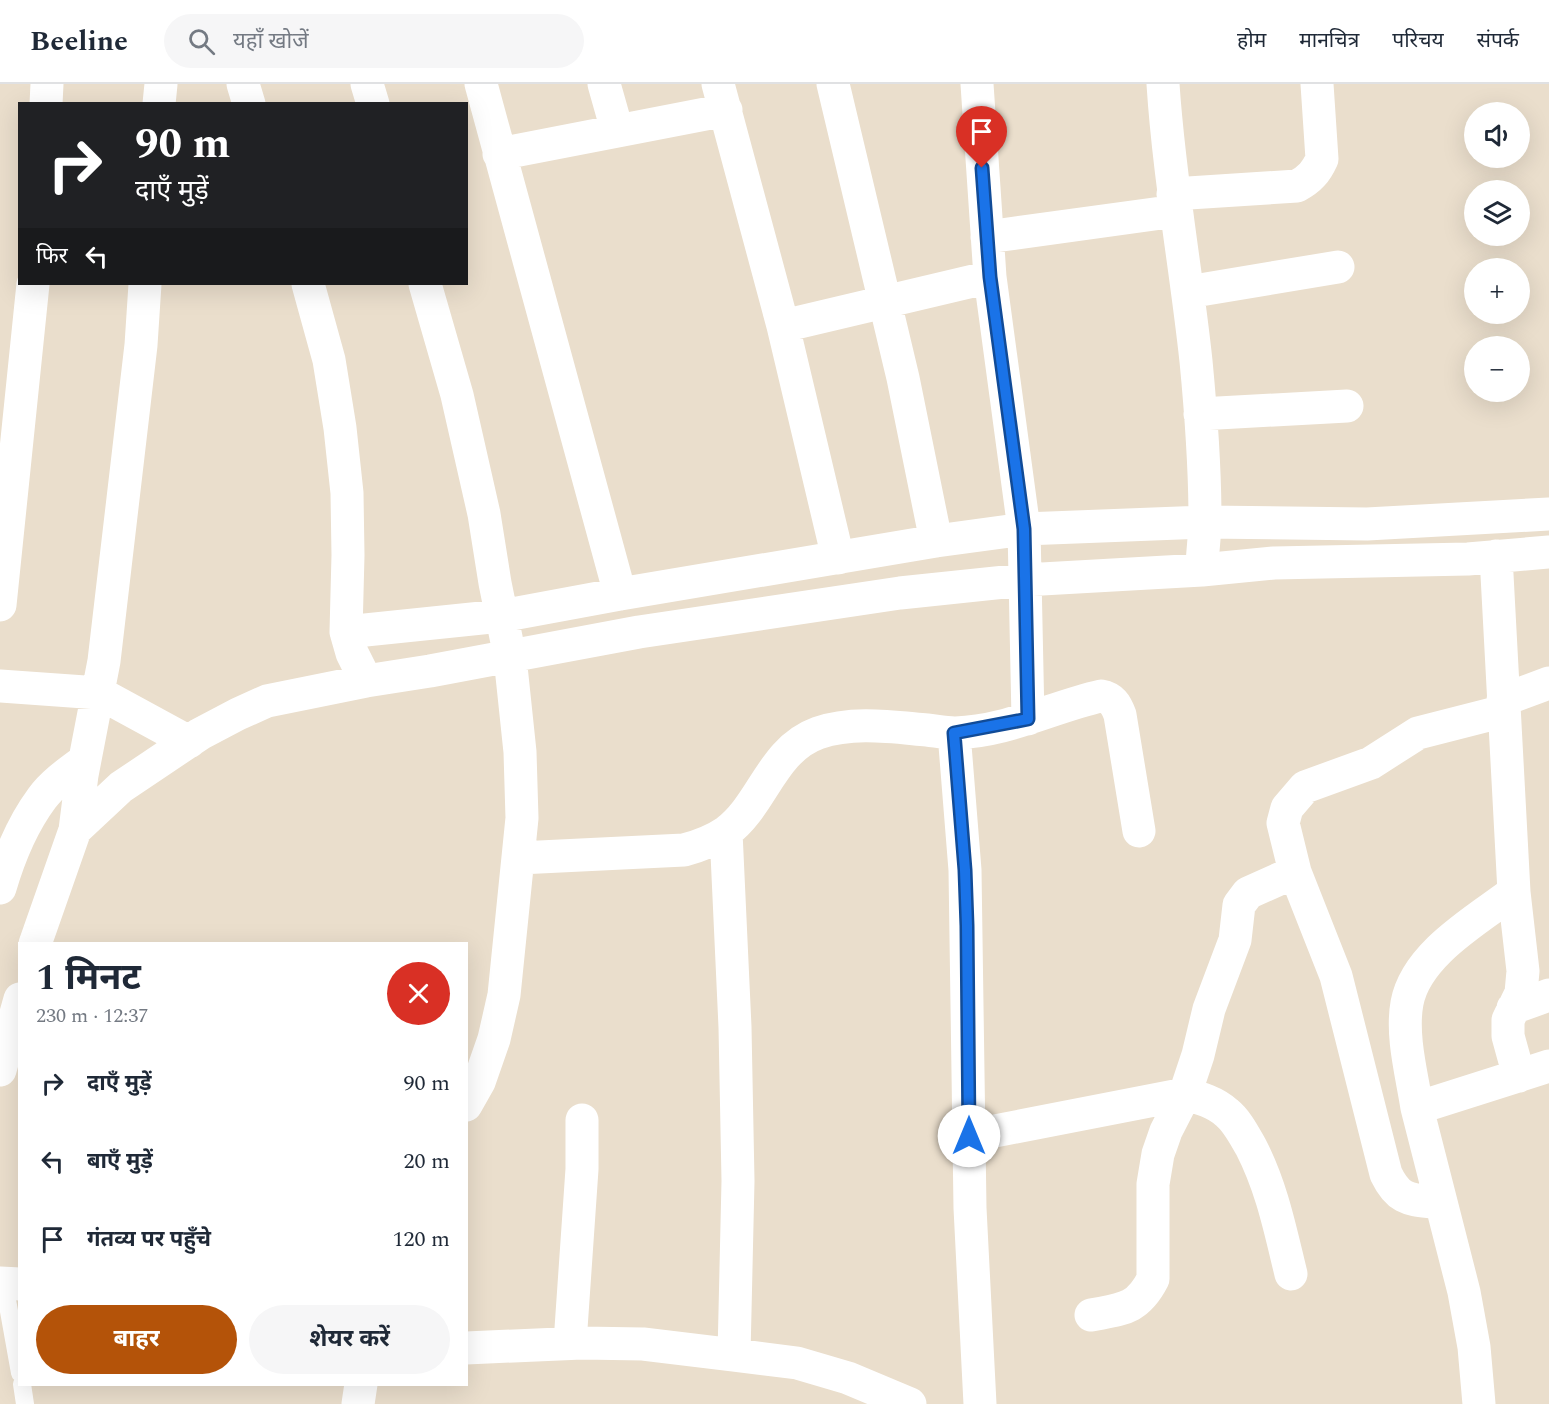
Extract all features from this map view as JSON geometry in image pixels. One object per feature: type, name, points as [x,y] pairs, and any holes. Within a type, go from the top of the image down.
[{"type":"street","points":[[46,102],[47,84]]},
{"type":"street","points":[[159,102],[161,84]]},
{"type":"street","points":[[243,84],[248,102]]},
{"type":"street","points":[[367,84],[372,102]]},
{"type":"street","points":[[481,84],[620,594]]},
{"type":"street","points":[[604,84],[617,130]]},
{"type":"street","points":[[833,84],[903,378],[936,541]]},
{"type":"street","points":[[977,84],[990,277],[1024,556],[1028,719]]},
{"type":"street","points":[[1163,84],[1200,414],[1203,549]]},
{"type":"street","points":[[987,237],[1175,202],[1297,186],[1308,180],[1322,159],[1317,84]]},
{"type":"street","points":[[499,154],[617,130],[722,97],[783,326],[838,558]]},
{"type":"street","points":[[1188,292],[1338,267]]},
{"type":"street","points":[[783,326],[990,277]]},
{"type":"street","points":[[0,605],[33,285]]},
{"type":"street","points":[[36,942],[77,819],[83,768],[99,693],[113,596],[141,345],[145,285]]},
{"type":"street","points":[[308,285],[329,360],[340,428],[347,493],[348,555],[356,659]]},
{"type":"street","points":[[425,285],[457,395],[484,514],[505,637],[520,752],[522,818],[504,995],[494,1040],[479,1082],[468,1101]]},
{"type":"street","points":[[1200,414],[1347,406]]},
{"type":"street","points":[[356,659],[505,637],[620,594],[691,606],[838,558],[936,541],[1024,556],[1203,549],[1367,524],[1549,514]]},
{"type":"street","points":[[77,819],[189,742],[238,714],[356,659],[691,606],[900,593],[1024,556],[1203,549],[1274,562],[1496,556],[1549,552]]},
{"type":"street","points":[[1417,1108],[1534,1071],[1508,1036],[1508,1020],[1524,983],[1514,892],[1496,556]]},
{"type":"street","points":[[1441,1203],[1409,1199],[1399,1194],[1392,1187],[1386,1173],[1336,976],[1294,872],[1283,824],[1287,808],[1305,787],[1371,763],[1418,733],[1503,705],[1549,683]]},
{"type":"street","points":[[0,686],[99,693],[189,742]]},
{"type":"street","points":[[519,858],[684,850],[702,845],[726,832],[796,744],[817,734],[838,728],[882,726],[954,733],[1028,719],[1101,696],[1110,698],[1117,706],[1120,715],[1140,831]]},
{"type":"street","points":[[954,733],[965,870],[970,1208],[980,1404]]},
{"type":"street","points":[[0,888],[8,861],[26,823],[42,798],[60,779],[83,768]]},
{"type":"street","points":[[726,832],[735,1027],[738,1169],[734,1355]]},
{"type":"street","points":[[1090,1315],[1124,1308],[1138,1302],[1153,1279],[1153,1184],[1158,1154],[1166,1131],[1185,1094],[1198,1055],[1209,1009],[1235,940],[1239,905],[1248,893],[1294,872]]},
{"type":"street","points":[[1479,1404],[1474,1347],[1464,1292],[1417,1108],[1406,1034],[1407,1002],[1417,978],[1449,940],[1514,892]]},
{"type":"street","points":[[1513,1008],[1549,995]]},
{"type":"street","points":[[0,1070],[5,1031],[18,1003]]},
{"type":"street","points":[[969,1136],[1185,1094],[1214,1104],[1228,1113],[1243,1133],[1257,1160],[1273,1197],[1291,1274]]},
{"type":"street","points":[[570,1343],[582,1169],[582,1120]]},
{"type":"street","points":[[468,1348],[570,1343],[643,1344],[734,1355],[796,1363],[848,1378],[910,1404]]},
{"type":"street","points":[[358,1404],[361,1386]]},
{"type":"lane","points":[[8,1283],[18,1358]]},
{"type":"lane","points":[[22,1386],[25,1404]]},
{"type":"route","points":[[969,1136],[965,870],[954,733],[1028,719],[1023,570],[1024,529],[990,277],[982,168]]}]
